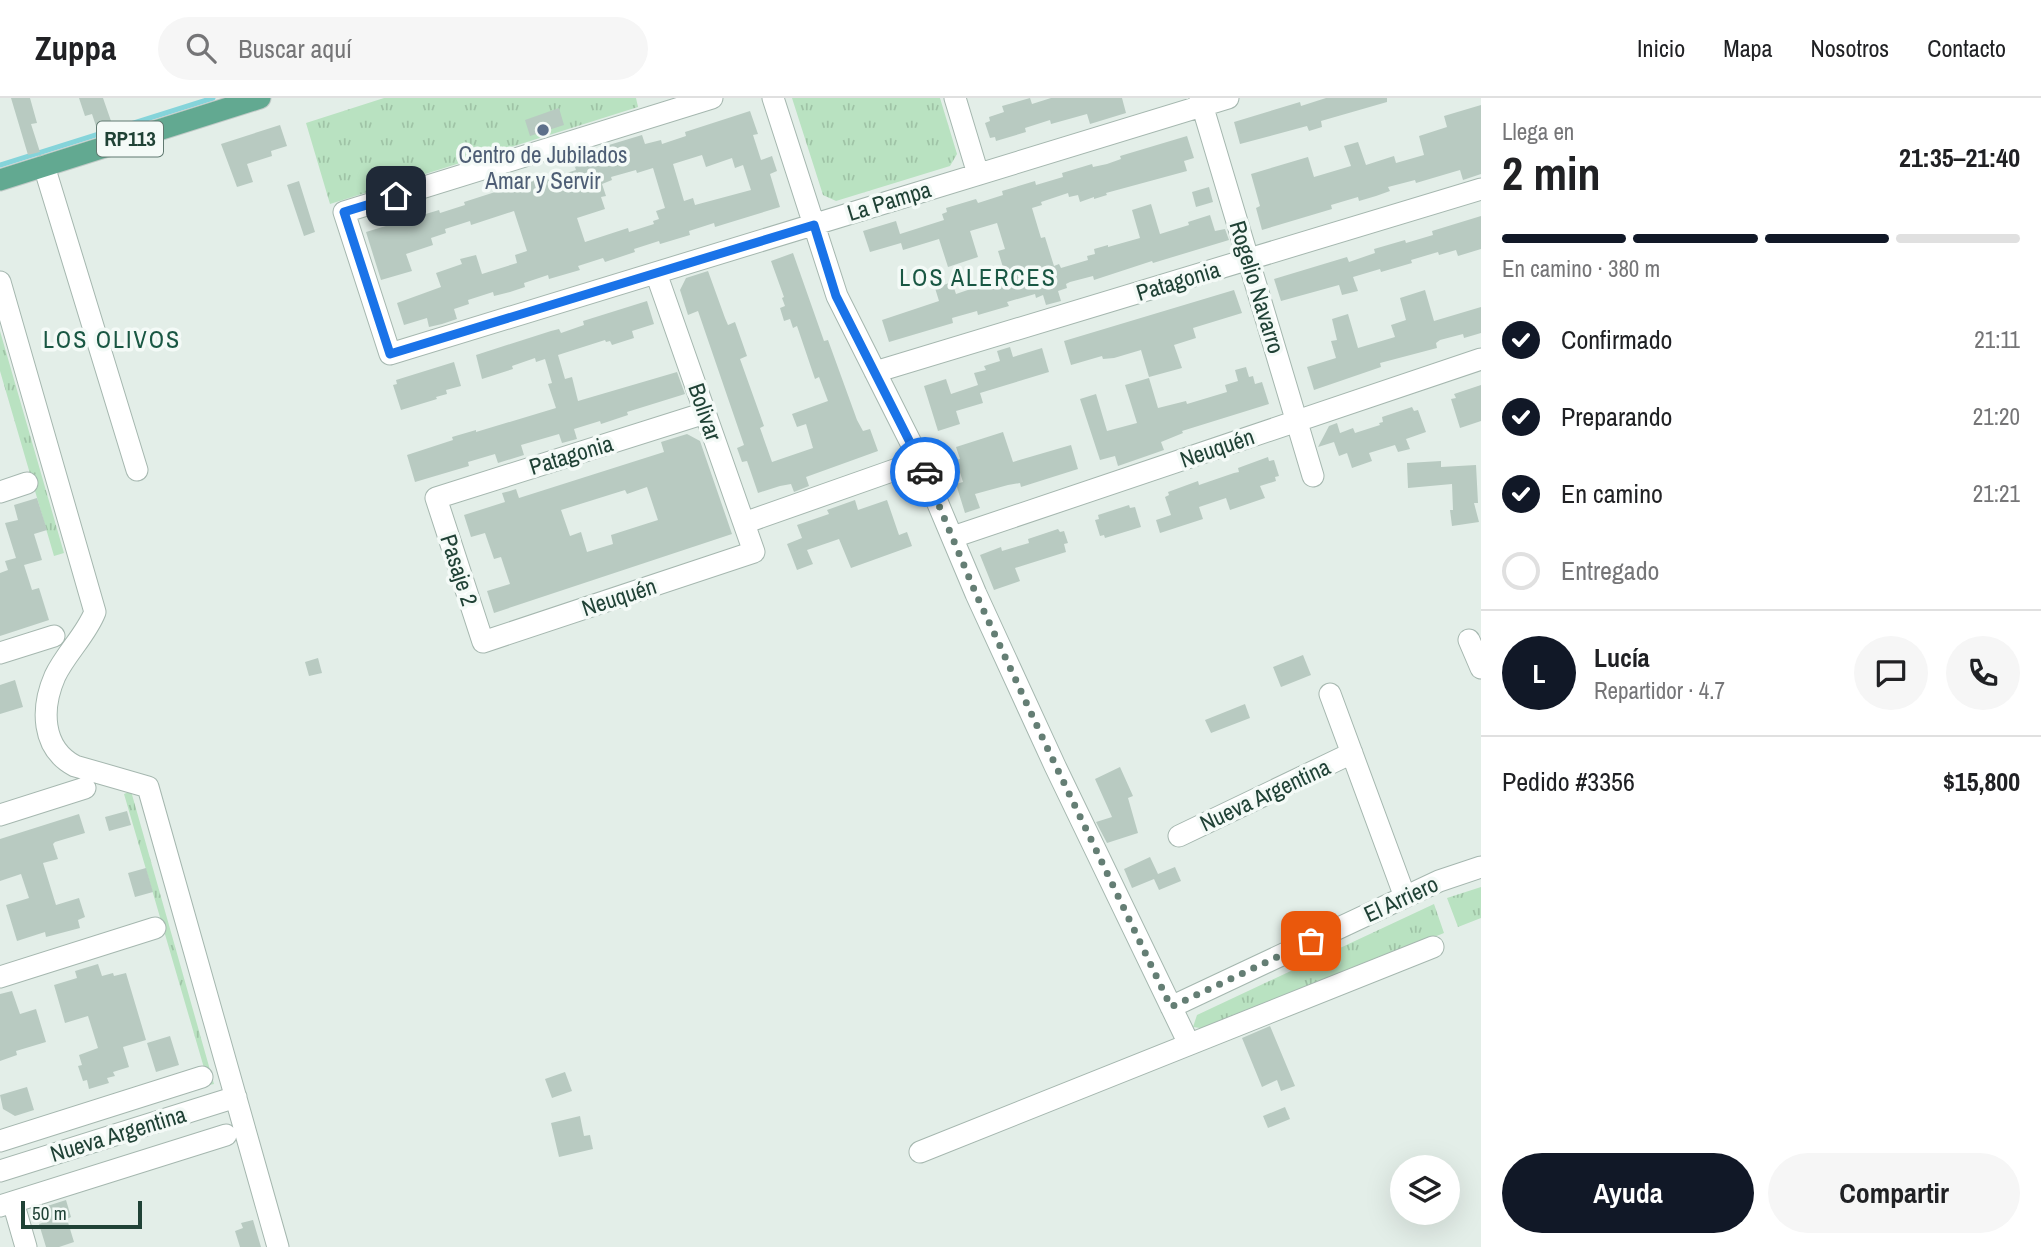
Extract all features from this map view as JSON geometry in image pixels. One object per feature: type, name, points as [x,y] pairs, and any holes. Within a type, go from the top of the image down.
[{"type":"main road","name":"RP113","points":[[0,180],[260,98]]},
{"type":"street","name":"La Pampa","points":[[712,98],[344,212],[390,354],[814,225],[1201,102],[1228,98]]},
{"type":"street","points":[[773,98],[836,296],[920,461],[1055,766],[1189,1044]]},
{"type":"street","points":[[955,98],[978,174]]},
{"type":"street","name":"Rogelio Navarro","points":[[1201,102],[1313,477]]},
{"type":"street","points":[[44,166],[137,470]]},
{"type":"street","name":"Patagonia","points":[[875,372],[1481,189]]},
{"type":"street","name":"Bolivar","points":[[656,273],[754,552]]},
{"type":"street","points":[[0,282],[95,612],[55,676],[48,704],[47,731],[52,747],[75,766],[148,787],[278,1247]]},
{"type":"street","name":"Neuquén","points":[[953,537],[1481,359]]},
{"type":"street","name":"Patagonia","points":[[436,498],[705,413]]},
{"type":"street","points":[[744,523],[920,461]]},
{"type":"street","points":[[0,492],[27,483]]},
{"type":"street","name":"Pasaje 2","points":[[436,498],[483,642]]},
{"type":"street","name":"Neuquén","points":[[483,642],[754,552]]},
{"type":"street","points":[[0,653],[54,636]]},
{"type":"street","points":[[1469,640],[1481,668]]},
{"type":"street","points":[[1330,694],[1405,897]]},
{"type":"street","name":"Nueva Argentina","points":[[1179,836],[1352,754]]},
{"type":"street","points":[[0,815],[85,788]]},
{"type":"street","name":"El Arriero","points":[[1171,1007],[1439,881],[1481,867]]},
{"type":"street","points":[[0,977],[155,928]]},
{"type":"street","points":[[920,1152],[1433,947]]},
{"type":"street","points":[[0,1140],[202,1077]]},
{"type":"street","name":"Nueva Argentina","points":[[0,1171],[236,1097]]},
{"type":"street","points":[[26,1247],[7,1204],[226,1135]]},
{"type":"green space","points":[[384,98],[636,98],[638,107],[330,204],[306,123]]},
{"type":"green space","points":[[792,98],[940,98],[957,154],[950,166],[836,201],[823,195]]},
{"type":"green space","points":[[0,331],[64,553],[54,556],[0,371]]},
{"type":"green space","points":[[131,791],[214,1084],[209,1085],[124,794]]},
{"type":"green space","points":[[1481,887],[1481,918],[1458,927],[1447,898]]},
{"type":"green space","points":[[1434,904],[1444,933],[1207,1029],[1193,1027],[1197,1015]]},
{"type":"building","points":[[11,98],[30,98],[37,123],[31,124],[40,152],[28,155]]},
{"type":"building","points":[[79,98],[103,98],[111,121],[96,126],[92,114],[85,116]]},
{"type":"building","points":[[1030,98],[1032,104],[1051,98],[1122,98],[1126,113],[1090,124],[1087,114],[1051,124],[1050,120],[1025,128],[1026,132],[1013,136],[996,141],[995,137],[990,138],[985,123],[990,121],[989,117],[1004,112],[1002,106]]},
{"type":"building","points":[[1326,98],[1387,98],[1387,102],[1321,121],[1322,127],[1309,131],[1307,126],[1240,144],[1234,122],[1300,102],[1301,106]]},
{"type":"building","points":[[1481,105],[1481,174],[1463,180],[1460,170],[1416,183],[1415,180],[1388,187],[1390,191],[1376,196],[1359,201],[1358,197],[1331,205],[1332,209],[1262,230],[1256,208],[1260,206],[1251,174],[1308,157],[1314,177],[1351,166],[1344,146],[1358,142],[1366,165],[1394,156],[1396,163],[1424,155],[1419,136],[1447,127],[1444,116]]},
{"type":"building","points":[[559,108],[564,125],[530,136],[525,120]]},
{"type":"building","points":[[750,111],[758,134],[753,135],[761,160],[772,156],[777,171],[770,174],[780,207],[715,227],[714,223],[689,231],[690,235],[660,244],[659,241],[605,262],[603,258],[578,266],[580,270],[549,279],[548,275],[524,283],[525,287],[510,292],[494,296],[493,292],[468,300],[469,304],[454,309],[457,319],[442,324],[429,327],[427,318],[404,325],[397,303],[441,287],[436,273],[462,264],[460,259],[476,255],[482,274],[517,263],[515,255],[527,251],[514,211],[471,225],[470,221],[445,229],[446,233],[431,238],[433,245],[406,254],[412,271],[381,280],[366,232],[439,210],[440,213],[465,205],[464,202],[550,174],[551,178],[576,170],[575,167],[583,164],[580,154],[599,148],[642,135],[645,144],[661,140],[662,144],[686,136],[685,132]],"holes":[[[702,155],[706,167],[732,158],[735,168],[743,165],[751,190],[695,205],[693,198],[684,201],[673,164]],[[653,168],[665,208],[656,211],[659,219],[653,221],[654,224],[629,232],[628,228],[585,242],[577,218],[605,209],[601,197],[606,196],[602,184],[612,180],[611,177]]]},
{"type":"building","points":[[280,125],[287,146],[271,151],[272,156],[247,164],[253,182],[237,187],[221,144]]},
{"type":"building","points":[[1187,136],[1194,158],[1184,161],[1187,171],[1080,202],[1078,195],[1069,197],[1068,193],[1032,208],[1041,238],[1045,237],[1054,266],[1059,264],[1061,268],[1088,260],[1087,256],[1095,254],[1094,249],[1140,238],[1132,210],[1151,204],[1160,234],[1210,215],[1215,231],[1225,229],[1229,240],[1094,280],[1093,276],[1070,282],[1066,284],[1067,288],[1058,291],[1061,301],[1046,305],[1043,295],[1036,298],[1035,294],[1007,302],[1009,306],[978,315],[977,311],[952,318],[953,323],[889,342],[882,320],[939,301],[935,288],[952,282],[956,294],[1006,277],[998,251],[1005,249],[997,223],[970,231],[978,257],[948,267],[939,239],[903,250],[901,243],[870,252],[863,231],[896,221],[900,234],[944,220],[942,214],[947,212],[946,208],[976,199],[978,203],[1003,195],[1002,191],[1035,181],[1036,185],[1063,177],[1062,173],[1092,164],[1093,167],[1107,164],[1121,159],[1120,156]]},
{"type":"building","points":[[299,181],[315,232],[304,236],[287,185]]},
{"type":"building","points":[[1209,187],[1213,202],[1196,207],[1192,192]]},
{"type":"building","points":[[1481,216],[1481,249],[1458,256],[1456,250],[1439,255],[1438,252],[1411,260],[1412,263],[1353,277],[1358,291],[1342,295],[1339,285],[1281,301],[1274,279],[1347,257],[1349,262],[1375,253],[1374,249],[1433,235],[1432,231]]},
{"type":"building","points":[[793,253],[824,341],[828,340],[857,420],[863,431],[870,429],[878,451],[806,477],[809,486],[794,492],[791,484],[758,493],[747,461],[742,462],[737,448],[744,445],[698,311],[688,315],[680,290],[686,278],[708,271],[728,325],[735,322],[747,356],[740,359],[764,426],[760,428],[772,462],[813,448],[806,424],[797,427],[792,414],[828,401],[819,377],[815,379],[797,326],[793,328],[790,319],[784,321],[780,308],[785,306],[784,297],[771,261]]},
{"type":"building","points":[[1234,290],[1242,313],[1193,328],[1196,338],[1174,345],[1182,368],[1149,377],[1141,350],[1114,358],[1103,359],[1102,356],[1071,365],[1064,341]]},
{"type":"building","points":[[1425,290],[1434,321],[1481,307],[1481,333],[1440,340],[1436,343],[1437,348],[1380,363],[1381,367],[1314,390],[1307,367],[1336,358],[1331,341],[1337,340],[1332,319],[1348,314],[1358,348],[1395,337],[1391,325],[1406,320],[1400,298]]},
{"type":"building","points":[[647,301],[654,324],[632,331],[634,338],[612,345],[605,340],[558,355],[565,379],[572,377],[578,401],[677,372],[685,394],[627,412],[628,415],[601,424],[600,421],[574,429],[577,439],[562,443],[559,434],[521,445],[524,455],[498,463],[495,454],[468,462],[469,466],[415,482],[407,455],[453,440],[452,437],[556,408],[548,384],[552,383],[545,359],[536,362],[535,358],[512,366],[513,369],[482,379],[476,355],[551,331],[559,329],[561,333],[584,325],[583,321]]},
{"type":"building","points":[[1010,347],[1013,357],[1042,348],[1049,372],[980,393],[983,403],[956,411],[960,424],[938,431],[924,386],[946,379],[951,394],[978,385],[974,373],[986,370],[984,366],[1000,361],[997,351]]},
{"type":"building","points":[[454,362],[461,386],[446,390],[447,394],[436,397],[437,399],[401,410],[393,385],[397,384],[396,380]]},
{"type":"building","points":[[1246,367],[1255,384],[1262,382],[1269,404],[1182,431],[1183,433],[1161,442],[1164,450],[1118,466],[1115,456],[1100,460],[1080,399],[1096,394],[1107,431],[1137,423],[1125,385],[1149,378],[1158,408],[1186,401],[1187,404],[1227,392],[1225,385],[1238,381],[1235,370]]},
{"type":"building","points":[[1481,385],[1481,421],[1460,428],[1451,399],[1456,398],[1454,394]]},
{"type":"building","points":[[1412,407],[1414,411],[1418,410],[1426,432],[1406,439],[1410,449],[1398,452],[1395,445],[1369,453],[1372,461],[1352,468],[1347,453],[1339,456],[1334,442],[1318,447],[1329,426],[1337,423],[1340,433],[1353,428],[1355,433],[1380,425],[1379,423],[1383,422],[1382,417]]},
{"type":"building","points":[[1003,432],[1013,462],[1071,445],[1078,469],[1021,487],[1020,483],[975,494],[980,508],[965,513],[956,484],[963,482],[956,460],[960,459],[956,447]]},
{"type":"building","points":[[687,434],[700,441],[732,534],[494,613],[487,591],[510,584],[501,557],[494,559],[485,533],[471,537],[464,515],[505,502],[502,493],[516,489],[519,498],[664,452],[661,442]],"holes":[[[647,487],[658,520],[611,535],[613,544],[587,552],[581,532],[570,536],[561,510],[625,490],[627,494]]]},
{"type":"building","points":[[1268,457],[1269,461],[1274,460],[1279,476],[1275,477],[1276,481],[1260,486],[1265,498],[1230,510],[1226,498],[1199,507],[1203,519],[1160,533],[1156,520],[1171,515],[1165,497],[1169,495],[1168,492],[1198,481],[1199,485],[1239,472],[1238,468]]},
{"type":"building","points":[[1441,461],[1441,467],[1476,465],[1478,503],[1474,503],[1479,522],[1452,526],[1452,484],[1408,488],[1407,463]]},
{"type":"building","points":[[37,498],[47,530],[34,534],[42,560],[24,565],[32,590],[39,588],[49,620],[0,636],[0,573],[8,570],[5,561],[16,558],[5,523],[18,520],[14,505]]},
{"type":"building","points":[[855,500],[858,510],[887,500],[899,535],[907,532],[912,546],[851,568],[839,539],[807,550],[813,564],[797,570],[787,544],[802,538],[797,525],[829,514],[827,510]]},
{"type":"building","points":[[1129,505],[1130,508],[1135,507],[1141,527],[1105,538],[1104,535],[1100,536],[1095,520],[1099,519],[1098,515]]},
{"type":"building","points":[[1058,529],[1060,532],[1064,531],[1068,543],[1064,544],[1066,552],[1015,568],[1020,581],[994,590],[980,555],[1001,547],[1002,551],[1029,543],[1028,539]]},
{"type":"building","points":[[1303,655],[1311,675],[1281,687],[1273,667]]},
{"type":"building","points":[[318,658],[322,673],[309,676],[305,662]]},
{"type":"building","points":[[15,680],[23,707],[0,714],[0,685]]},
{"type":"building","points":[[1245,704],[1250,718],[1211,733],[1205,720]]},
{"type":"building","points":[[1120,767],[1133,796],[1128,798],[1138,833],[1107,843],[1096,822],[1112,817],[1095,779]]},
{"type":"building","points":[[127,811],[131,825],[109,831],[105,817]]},
{"type":"building","points":[[79,814],[85,833],[55,842],[53,844],[58,859],[43,863],[56,905],[79,898],[85,917],[78,920],[80,928],[46,937],[45,932],[17,941],[6,905],[29,898],[21,874],[0,881],[0,839]]},
{"type":"building","points":[[1150,857],[1158,874],[1175,867],[1181,881],[1159,890],[1154,879],[1132,888],[1124,869]]},
{"type":"building","points":[[146,868],[153,892],[135,897],[128,873]]},
{"type":"building","points":[[98,964],[102,976],[126,973],[146,1040],[123,1047],[129,1067],[113,1072],[115,1076],[107,1078],[109,1083],[89,1089],[78,1066],[82,1065],[79,1055],[98,1048],[88,1016],[65,1023],[54,985],[77,978],[75,971]]},
{"type":"building","points":[[12,991],[20,1014],[36,1009],[46,1042],[16,1051],[17,1055],[0,1061],[0,994]]},
{"type":"building","points":[[1270,1026],[1295,1086],[1281,1091],[1277,1080],[1262,1087],[1242,1038]]},
{"type":"building","points":[[170,1036],[179,1065],[156,1072],[147,1043]]},
{"type":"building","points":[[565,1072],[572,1091],[552,1098],[545,1079]]},
{"type":"building","points":[[27,1087],[34,1110],[15,1116],[3,1109],[0,1095]]},
{"type":"building","points":[[1285,1107],[1290,1119],[1268,1128],[1263,1116]]},
{"type":"building","points":[[580,1116],[584,1136],[590,1135],[593,1149],[559,1157],[551,1123]]},
{"type":"building","points":[[66,1200],[71,1217],[67,1219],[74,1242],[59,1247],[46,1247],[39,1224],[45,1222],[41,1208]]},
{"type":"building","points":[[253,1220],[261,1247],[240,1247],[235,1231],[243,1228],[241,1223]]},
{"type":"waterway","points":[[0,165],[213,98]]},
{"type":"way so far","points":[[925,472],[976,594],[1171,1007],[1311,941]]},
{"type":"place","name":"Centro de Jubilados Amar y Servir","points":[[543,130]]},
{"type":"district","name":"LOS ALERCES","points":[[978,278]]},
{"type":"district","name":"LOS OLIVOS","points":[[112,340]]},
{"type":"route","points":[[396,196],[344,212],[390,354],[814,225],[836,296],[925,472]]}]
